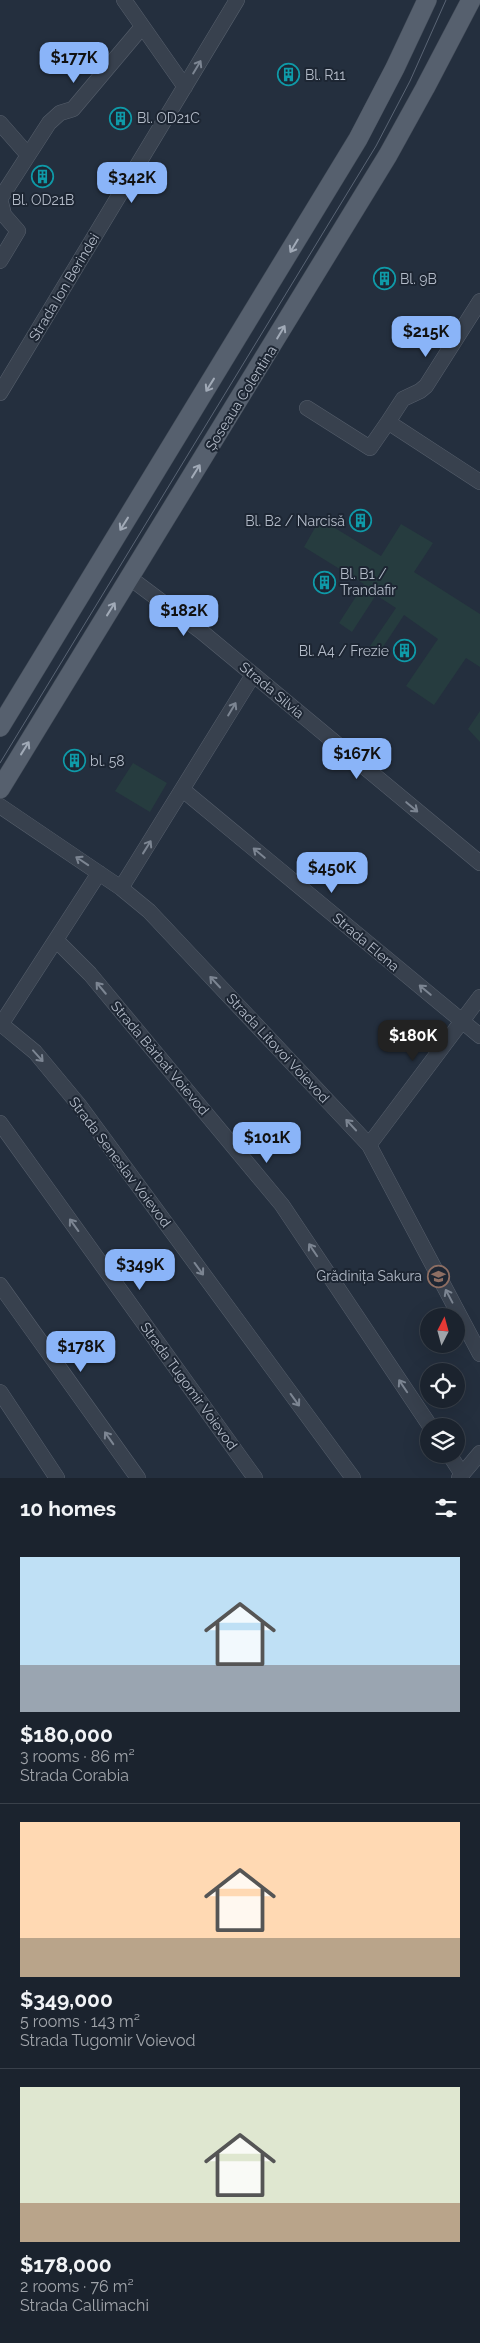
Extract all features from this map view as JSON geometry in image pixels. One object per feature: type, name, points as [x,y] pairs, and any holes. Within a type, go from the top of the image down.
[{"type":"main road","points":[[0,727],[358,139],[391,76],[427,0]]},
{"type":"main road","name":"Șoseaua Colentina","points":[[0,789],[388,155],[471,0]]},
{"type":"street","points":[[124,0],[184,87]]},
{"type":"street","name":"Strada Ion Berindei","points":[[0,393],[237,0]]},
{"type":"street","points":[[0,261],[18,231],[4,215],[0,200],[49,122],[60,113],[73,109],[142,27]]},
{"type":"street","points":[[0,123],[28,155]]},
{"type":"street","points":[[307,408],[370,448],[403,400],[426,386],[480,301]]},
{"type":"street","points":[[388,422],[478,477]]},
{"type":"street","name":"Strada Silvia","points":[[130,578],[186,619],[480,863]]},
{"type":"street","points":[[121,888],[253,675]]},
{"type":"street","name":"Strada Elena","points":[[183,790],[480,1036]]},
{"type":"street","name":"Strada Litovoi Voievod","points":[[0,806],[121,888],[149,911],[369,1145],[480,1354]]},
{"type":"street","points":[[1,1025],[99,873]]},
{"type":"street","name":"Strada Bărbat Voievod","points":[[56,940],[90,974],[282,1205],[425,1418]]},
{"type":"street","points":[[369,1145],[480,997]]},
{"type":"street","name":"Strada Seneslav Voievod","points":[[1,1025],[35,1052],[79,1105],[353,1478]]},
{"type":"street","name":"Strada Tugomir Voievod","points":[[0,1123],[255,1478]]},
{"type":"street","points":[[0,1284],[138,1478]]},
{"type":"street","points":[[0,1392],[57,1478]]},
{"type":"street","points":[[454,1463],[460,1476],[480,1453]]},
{"type":"green space","points":[[320,519],[381,556],[401,524],[433,543],[414,572],[480,614],[480,667],[466,658],[434,705],[406,686],[438,639],[404,615],[377,656],[368,649],[396,608],[376,595],[352,632],[339,623],[364,584],[304,547]]},
{"type":"green space","points":[[480,711],[480,742],[468,729]]},
{"type":"green space","points":[[133,763],[167,783],[150,812],[115,791]]},
{"type":"tram line","points":[[0,763],[376,146],[410,81],[446,0]]},
{"type":"place","name":"Bl. R11","points":[[289,75]]},
{"type":"place","name":"Bl. OD21C","points":[[121,118]]},
{"type":"place","name":"Bl. OD21B","points":[[43,177]]},
{"type":"place","name":"Bl. 9B","points":[[384,279]]},
{"type":"place","name":"Bl. B2 / Narcisă","points":[[361,521]]},
{"type":"place","name":"Bl. B1 / Trandafir","points":[[324,582]]},
{"type":"place","name":"Bl. A4 / Frezie","points":[[405,651]]},
{"type":"place","name":"bl. 58","points":[[74,761]]},
{"type":"place","name":"Grădinița Sakura","points":[[438,1276]]}]
